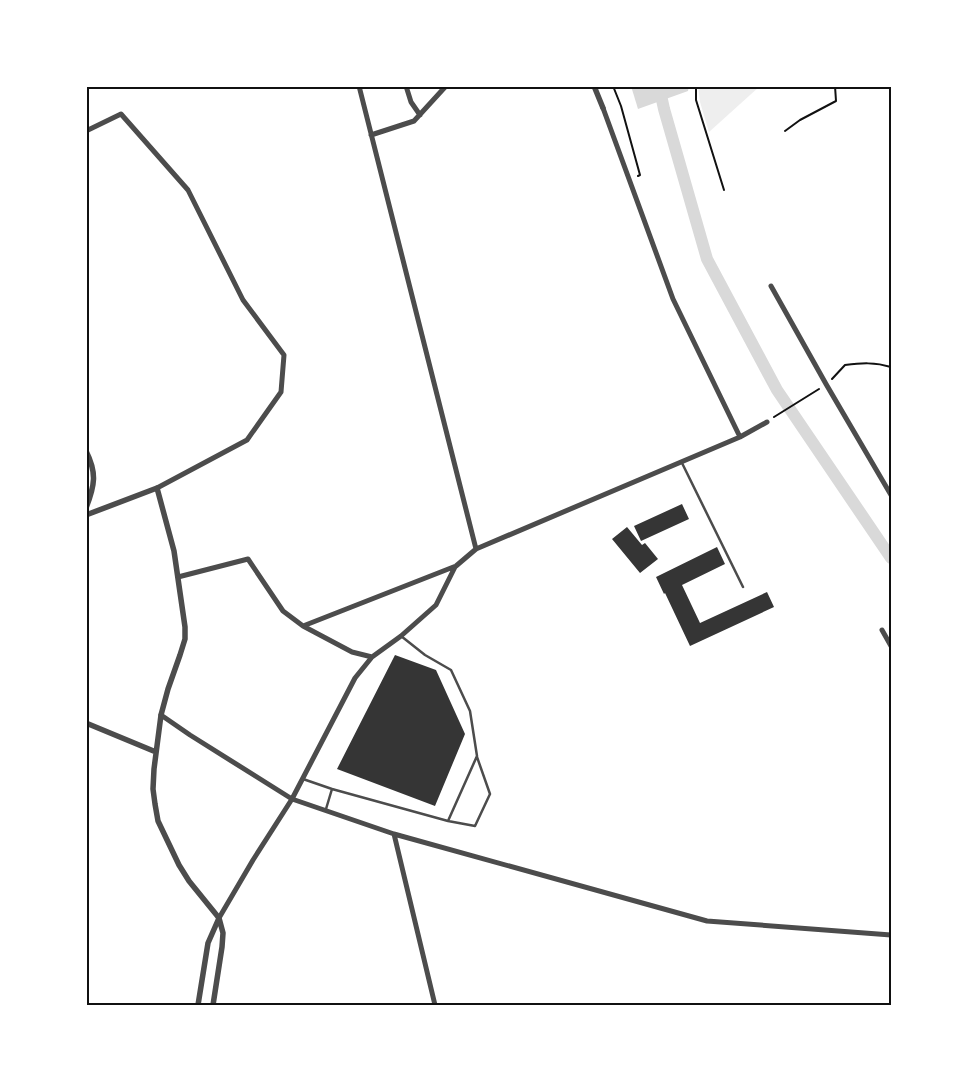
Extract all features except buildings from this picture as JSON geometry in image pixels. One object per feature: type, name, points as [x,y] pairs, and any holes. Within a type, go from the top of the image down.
[{"type":"street","points":[[359,86],[476,548]]},
{"type":"street","points":[[406,86],[411,102],[420,114]]},
{"type":"street","points":[[371,135],[414,121],[446,86]]},
{"type":"street","points":[[594,86],[673,299],[740,437]]},
{"type":"street","points":[[86,131],[121,114],[188,190],[243,300],[284,355],[281,392],[247,440],[157,488],[86,515]]},
{"type":"street","points":[[771,286],[891,495]]},
{"type":"street","points":[[303,626],[456,566],[476,548],[740,437],[767,422]]},
{"type":"street","points":[[86,451],[92,463],[94,474],[93,488],[86,508]]},
{"type":"street","points":[[157,488],[174,552],[185,627],[185,639],[161,714],[153,789],[154,804],[158,821],[179,865],[218,918],[223,933],[213,1005]]},
{"type":"street","points":[[178,577],[248,559],[283,611],[303,626],[352,652],[372,657]]},
{"type":"street","points":[[198,1005],[208,943],[218,918],[292,799],[354,678],[372,657],[401,636],[436,606],[456,566]]},
{"type":"street","points":[[882,630],[891,646]]},
{"type":"street","points":[[161,714],[198,740],[292,799],[394,834],[707,921],[891,935]]},
{"type":"street","points":[[86,723],[156,752]]},
{"type":"street","points":[[394,834],[435,1005]]},
{"type":"lane","points":[[681,462],[744,587]]},
{"type":"lane","points":[[303,779],[332,789],[448,821],[475,826],[490,794],[477,756],[470,711],[451,670],[425,655],[401,636]]},
{"type":"lane","points":[[448,821],[477,756]]},
{"type":"lane","points":[[326,810],[332,789]]},
{"type":"path","points":[[613,86],[621,106],[640,175],[629,179]]},
{"type":"path","points":[[696,86],[696,100],[724,190]]},
{"type":"path","points":[[785,131],[800,120],[836,101],[835,86]]},
{"type":"path","points":[[767,422],[826,384],[845,365],[880,363],[891,367]]},
{"type":"shaded area","points":[[631,86],[689,86],[688,91],[638,109]]},
{"type":"shaded area","points":[[698,86],[760,86],[709,132],[700,102]]},
{"type":"waterway","points":[[659,86],[707,259],[777,390],[891,558]]}]
